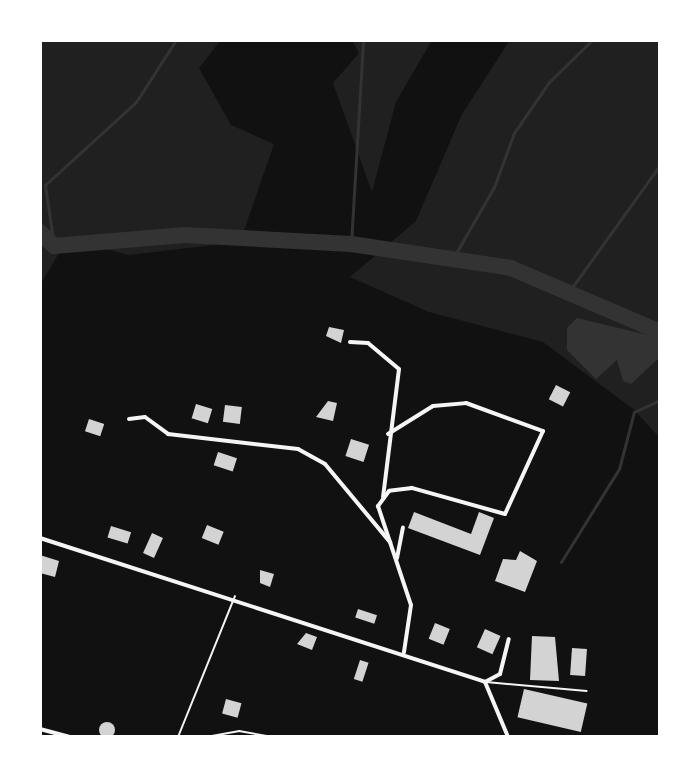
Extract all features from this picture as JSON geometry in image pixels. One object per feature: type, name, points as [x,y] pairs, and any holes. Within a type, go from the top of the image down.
[{"type":"street","points":[[350,342],[368,343],[399,369],[388,434],[383,499],[391,544],[411,605],[404,652]]},
{"type":"street","points":[[383,499],[412,488],[505,514],[543,431],[466,403],[433,406],[388,434]]},
{"type":"street","points":[[129,419],[145,417],[168,434],[298,449],[325,464],[391,544]]},
{"type":"street","points":[[397,561],[403,528]]},
{"type":"street","points":[[40,538],[235,596],[485,682],[508,737]]},
{"type":"street","points":[[485,682],[500,674],[509,639]]},
{"type":"street","points":[[40,729],[69,737]]},
{"type":"lane","points":[[178,737],[235,596]]},
{"type":"lane","points":[[485,682],[587,691]]},
{"type":"path","points":[[206,737],[239,731],[272,737]]},
{"type":"shaded area","points":[[40,40],[221,40],[199,68],[231,125],[274,144],[240,242],[128,255],[68,238],[40,285]]},
{"type":"shaded area","points":[[352,40],[432,40],[396,102],[372,192],[333,83],[359,53]]},
{"type":"shaded area","points":[[510,40],[660,40],[660,438],[633,409],[543,342],[429,312],[350,277],[416,221],[462,114]]},
{"type":"shaded area","points":[[577,318],[660,338],[660,357],[631,384],[623,381],[617,360],[596,379],[567,350],[567,328]]},
{"type":"building","points":[[329,327],[344,330],[341,343],[326,336]]},
{"type":"building","points":[[556,385],[570,392],[563,407],[549,399]]},
{"type":"building","points":[[328,401],[337,403],[333,421],[316,417]]},
{"type":"building","points":[[196,404],[212,409],[208,423],[192,418]]},
{"type":"building","points":[[225,405],[242,407],[240,424],[223,422]]},
{"type":"building","points":[[89,419],[104,424],[100,436],[85,431]]},
{"type":"building","points":[[351,439],[369,445],[364,462],[345,456]]},
{"type":"building","points":[[218,452],[237,458],[233,471],[214,465]]},
{"type":"building","points":[[414,512],[471,534],[479,512],[494,518],[480,555],[408,528]]},
{"type":"building","points":[[207,525],[224,532],[218,545],[202,538]]},
{"type":"building","points":[[111,526],[131,532],[128,544],[107,537]]},
{"type":"building","points":[[152,533],[163,538],[154,558],[143,553]]},
{"type":"building","points":[[520,551],[537,561],[525,592],[495,581],[503,559],[516,560]]},
{"type":"building","points":[[40,555],[59,561],[55,577],[40,573]]},
{"type":"building","points":[[260,570],[274,574],[270,587],[260,583]]},
{"type":"building","points":[[358,609],[377,615],[374,624],[355,618]]},
{"type":"building","points":[[435,623],[450,629],[443,645],[429,639]]},
{"type":"building","points":[[485,629],[501,636],[492,654],[477,647]]},
{"type":"building","points":[[306,633],[317,637],[312,650],[297,644]]},
{"type":"building","points":[[532,636],[555,637],[559,681],[530,680]]},
{"type":"building","points":[[572,648],[587,649],[585,676],[570,675]]},
{"type":"building","points":[[360,660],[369,663],[362,682],[354,679]]},
{"type":"building","points":[[524,689],[587,704],[581,732],[517,717]]},
{"type":"building","points":[[226,699],[241,703],[238,718],[222,713]]},
{"type":"building","points":[[104,722],[110,722],[115,730],[113,736],[104,738],[99,733],[99,727]]},
{"type":"waterway","points":[[54,246],[45,185],[136,102],[176,40]]},
{"type":"waterway","points":[[351,244],[363,40]]},
{"type":"waterway","points":[[452,260],[494,187],[514,133],[549,82],[592,40]]},
{"type":"waterway","points":[[568,293],[660,165]]},
{"type":"waterway","points":[[40,232],[54,246],[185,235],[351,244],[511,268],[660,332]]},
{"type":"waterway","points":[[561,562],[619,469],[634,412],[660,400]]}]
